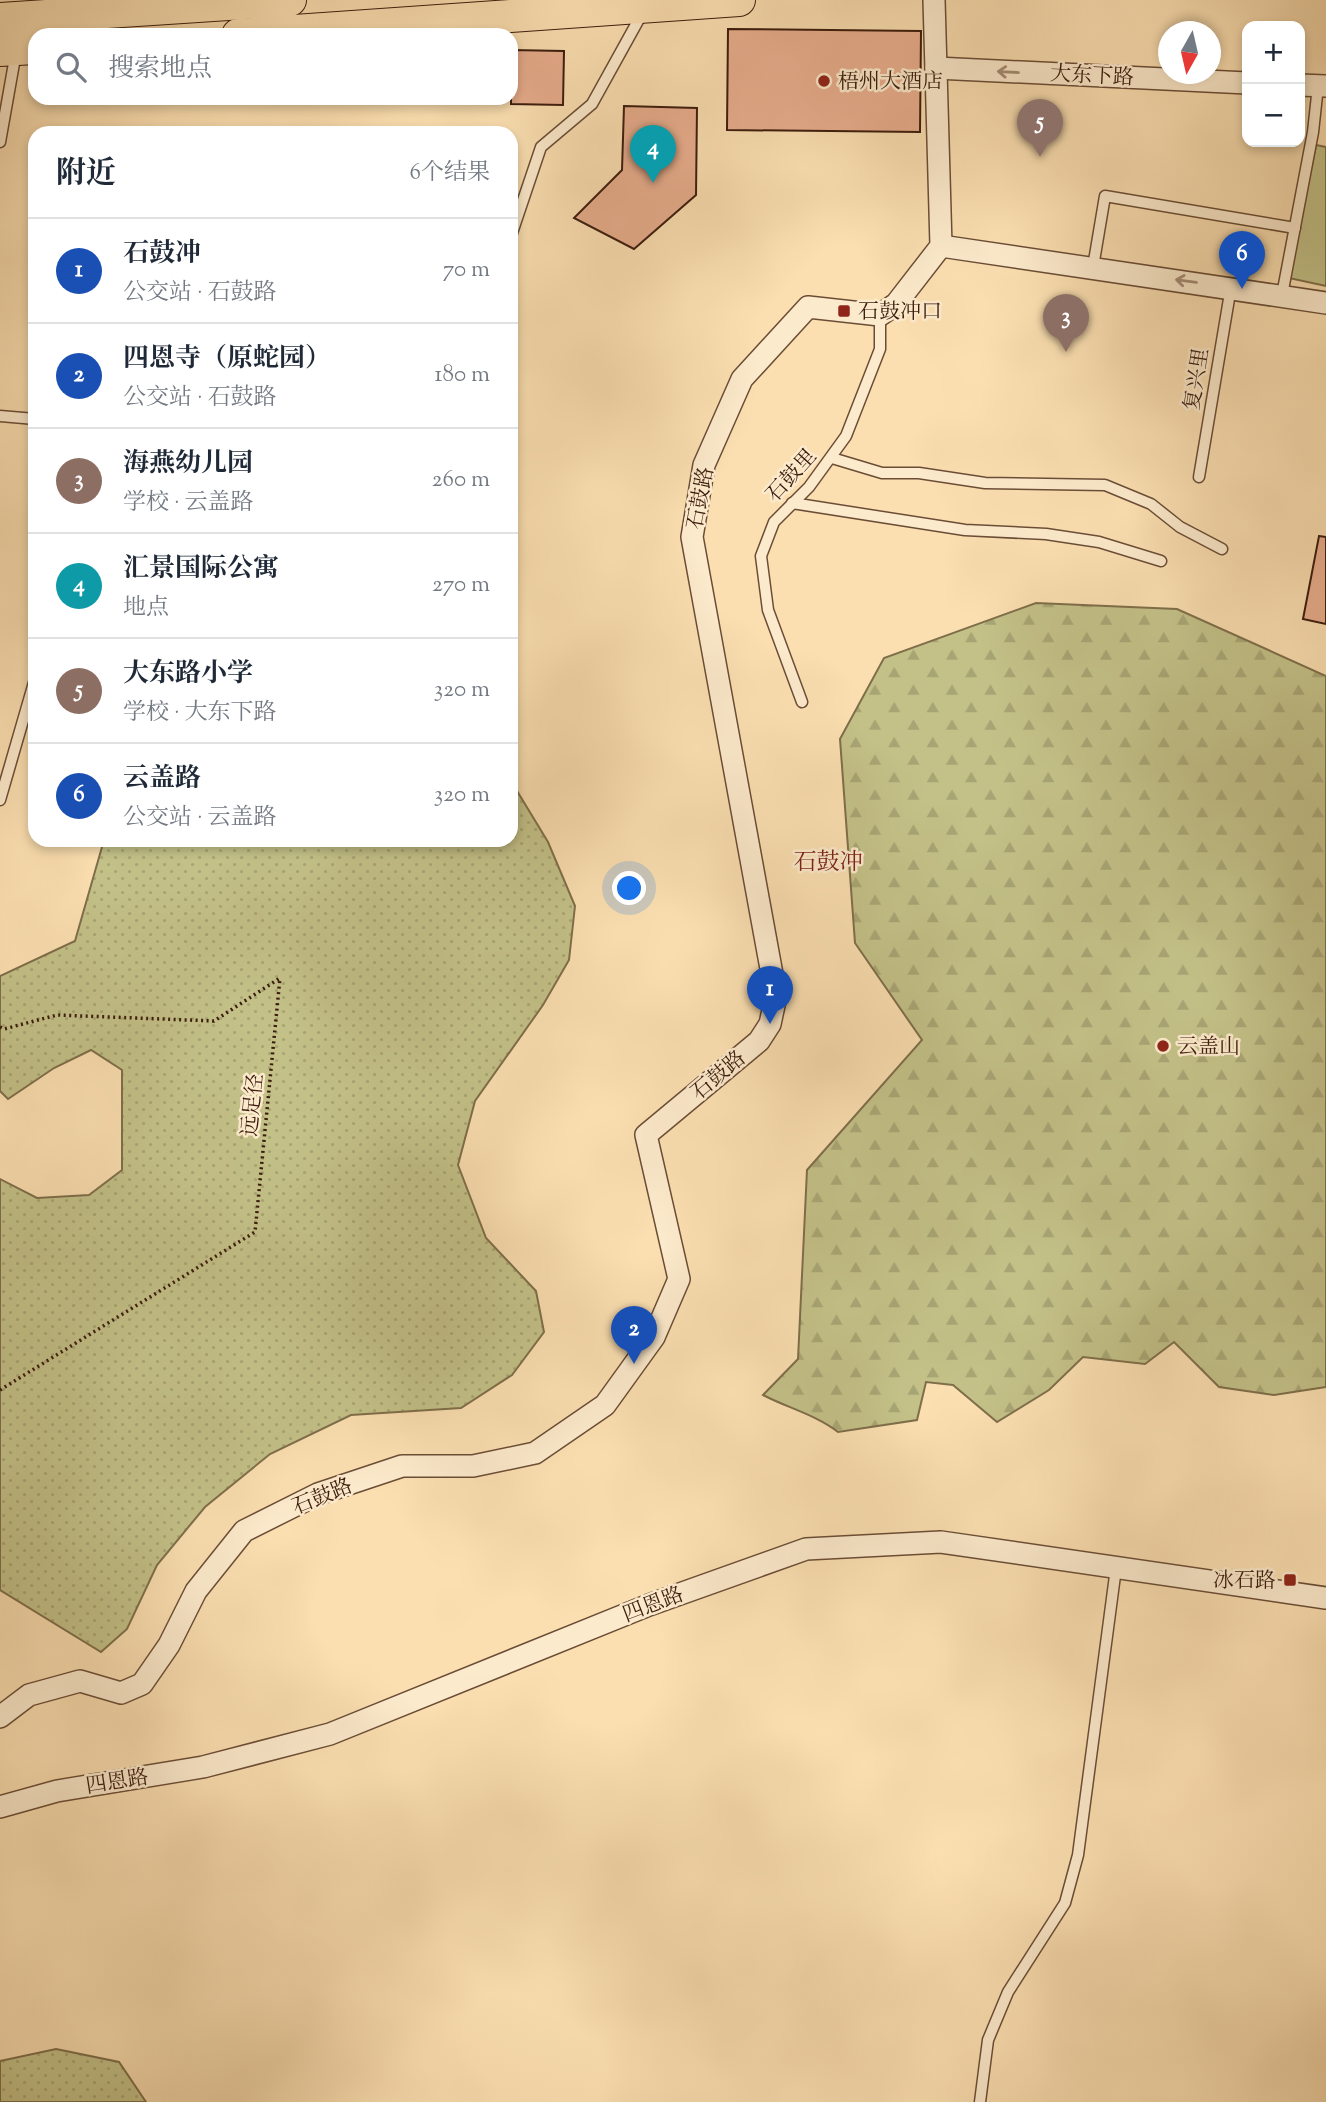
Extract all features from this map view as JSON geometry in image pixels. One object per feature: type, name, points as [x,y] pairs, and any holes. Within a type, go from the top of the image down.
[{"type":"main road","points":[[0,19],[153,4],[290,0]]},
{"type":"main road","points":[[344,28],[739,0]]},
{"type":"street","points":[[880,315],[896,304],[941,246],[934,0]]},
{"type":"street","name":"大东下路","points":[[936,68],[1242,83]]},
{"type":"street","points":[[941,246],[1326,303]]},
{"type":"street","name":"石鼓路","points":[[0,1717],[29,1695],[80,1681],[121,1693],[142,1684],[169,1645],[196,1591],[244,1531],[318,1494],[402,1466],[472,1466],[535,1453],[604,1405],[654,1337],[679,1279],[646,1135],[759,1041],[770,1024],[776,996],[692,537],[704,465],[742,379],[808,307],[880,315]]},
{"type":"street","name":"四恩路","points":[[0,1807],[57,1791],[203,1766],[330,1734],[649,1605],[806,1549],[941,1542],[1326,1598]]},
{"type":"lane","points":[[518,215],[541,147],[592,104],[645,8]]},
{"type":"lane","points":[[0,142],[17,49]]},
{"type":"lane","points":[[1282,295],[1313,132],[1315,86]]},
{"type":"lane","points":[[1313,132],[1326,135]]},
{"type":"lane","points":[[1093,267],[1105,196],[1295,228]]},
{"type":"lane","name":"复兴里","points":[[1199,477],[1231,287]]},
{"type":"lane","name":"石鼓里","points":[[802,702],[768,610],[761,556],[774,522],[832,458],[846,436],[880,349],[880,315]]},
{"type":"lane","points":[[0,416],[28,418]]},
{"type":"lane","points":[[832,458],[882,473],[919,473],[985,483],[1105,485],[1151,504],[1180,527],[1222,549]]},
{"type":"lane","points":[[792,503],[965,530],[1046,534],[1099,541],[1161,561]]},
{"type":"lane","points":[[0,800],[28,703]]},
{"type":"lane","points":[[980,2102],[988,2040],[1009,1992],[1065,1903],[1078,1855],[1116,1568]]},
{"type":"path","name":"远足径","points":[[0,1027],[4,1029],[57,1015],[214,1021],[280,978],[254,1233],[0,1390]]},
{"type":"green space","points":[[1316,145],[1326,147],[1326,286],[1289,278]]},
{"type":"green space","points":[[1036,603],[1177,609],[1326,676],[1326,1387],[1274,1395],[1219,1387],[1174,1342],[1145,1364],[1083,1357],[1049,1390],[997,1422],[953,1385],[926,1382],[917,1420],[838,1432],[811,1416],[763,1395],[798,1359],[807,1170],[922,1040],[855,943],[840,739],[884,658]]},
{"type":"green space","points":[[518,793],[548,842],[575,906],[569,960],[543,1005],[475,1101],[458,1165],[486,1238],[536,1291],[544,1332],[512,1375],[461,1408],[351,1415],[270,1454],[205,1507],[157,1565],[127,1629],[101,1652],[0,1590],[0,1179],[37,1198],[89,1195],[122,1170],[122,1070],[91,1050],[54,1068],[8,1099],[0,1091],[0,976],[75,941],[102,847],[518,847]]},
{"type":"green space","points":[[56,2049],[119,2062],[146,2102],[0,2102],[0,2061]]},
{"type":"building","name":"梧州大酒店","points":[[728,29],[921,31],[920,132],[727,130]]},
{"type":"building","points":[[518,50],[564,51],[563,105],[518,104]]},
{"type":"building","points":[[624,106],[697,108],[696,195],[634,249],[574,218],[622,170]]},
{"type":"building","points":[[1319,536],[1326,537],[1326,624],[1303,619]]},
{"type":"place","name":"梧州大酒店","points":[[824,81]]},
{"type":"place","name":"大东路小学","points":[[1040,157]]},
{"type":"place","name":"汇景国际公寓","points":[[653,183]]},
{"type":"place","name":"云盖路","points":[[1242,289]]},
{"type":"place","name":"石鼓冲口","points":[[844,311]]},
{"type":"place","name":"海燕幼儿园","points":[[1066,352]]},
{"type":"place","name":"石鼓冲","points":[[770,1024]]},
{"type":"place","name":"云盖山","points":[[1163,1046]]},
{"type":"place","name":"四恩寺（原蛇园）","points":[[634,1364]]},
{"type":"place","name":"冰石路","points":[[1290,1580]]},
{"type":"district","name":"石鼓冲","points":[[828,861]]}]
